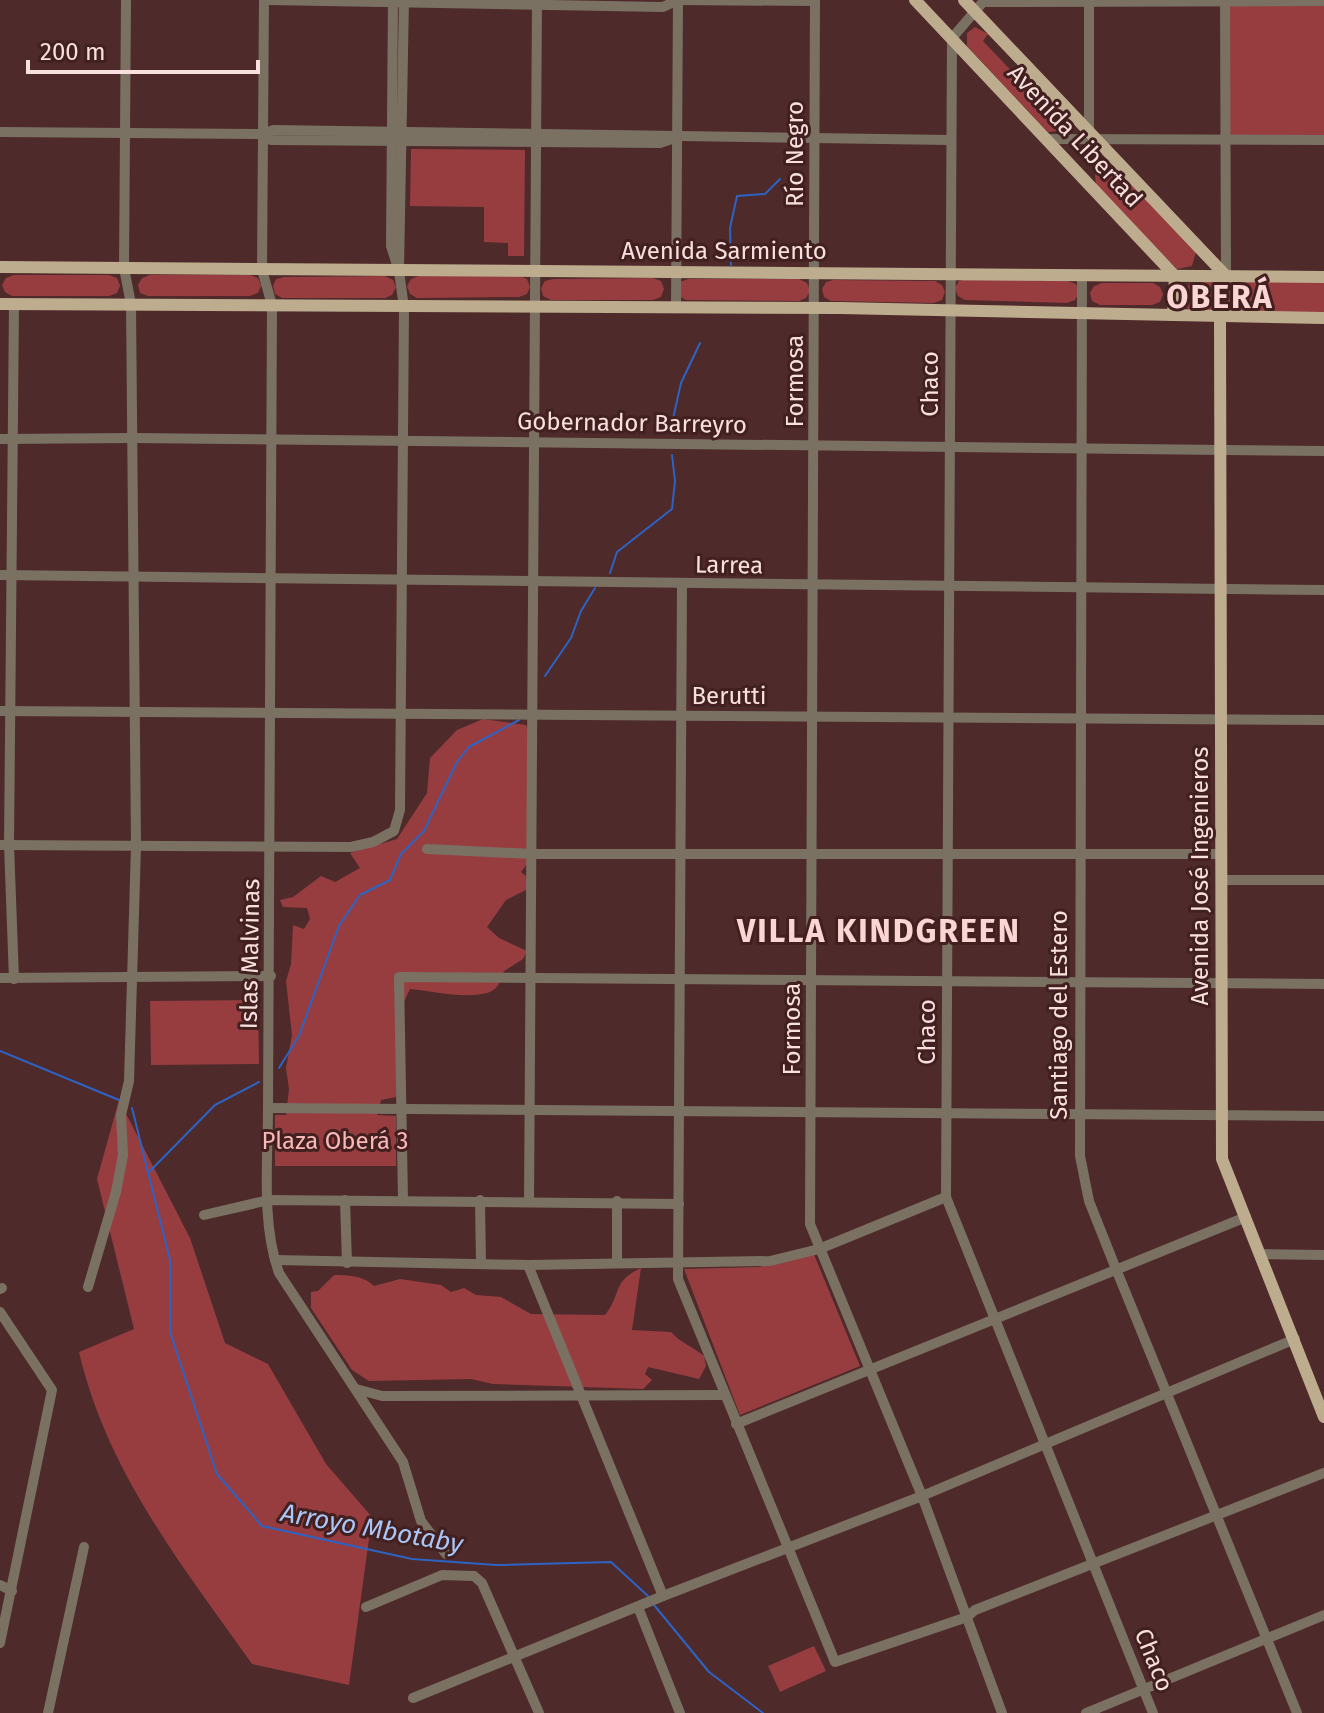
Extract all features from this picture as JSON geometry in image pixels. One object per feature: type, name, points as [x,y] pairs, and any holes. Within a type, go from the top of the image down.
[{"type":"main road","name":"Avenida Libertad","points":[[915,0],[1175,276]]},
{"type":"main road","name":"Avenida Libertad","points":[[969,5],[1226,276]]},
{"type":"main road","name":"Avenida Sarmiento","points":[[0,267],[1324,277]]},
{"type":"main road","points":[[1173,315],[1175,276]]},
{"type":"main road","points":[[7,304],[815,308],[1324,318]]},
{"type":"main road","name":"Avenida José Ingenieros","points":[[1220,316],[1222,1159],[1324,1417]]},
{"type":"street","points":[[88,1287],[116,1192],[123,1155],[121,1115],[129,1081],[136,846],[131,304],[124,268],[126,0]]},
{"type":"street","points":[[266,0],[663,7],[677,0],[815,1]]},
{"type":"street","name":"Islas Malvinas","points":[[266,0],[262,270],[272,305],[268,1108],[269,1200],[275,1260],[403,1462],[421,1521],[446,1554]]},
{"type":"street","points":[[676,308],[677,0]]},
{"type":"street","points":[[1089,0],[1092,136]]},
{"type":"street","points":[[1225,0],[1226,276]]},
{"type":"street","name":"Río Negro","points":[[815,1],[815,308]]},
{"type":"street","points":[[952,38],[969,5],[983,2],[1324,1]]},
{"type":"street","points":[[5,845],[351,847],[373,842],[394,831],[400,810],[404,308],[399,271],[391,246],[397,136],[398,2]]},
{"type":"street","points":[[529,1201],[537,3]]},
{"type":"street","name":"Chaco","points":[[952,38],[946,1197],[1153,1713]]},
{"type":"street","points":[[0,132],[264,134],[271,140],[660,134],[677,138],[950,140]]},
{"type":"street","points":[[1048,139],[1092,136],[1324,140]]},
{"type":"street","name":"Santiago del Estero","points":[[1082,276],[1080,1156],[1089,1201],[1297,1713]]},
{"type":"street","points":[[7,304],[13,439],[13,575],[5,711],[5,845],[14,979]]},
{"type":"street","name":"Formosa","points":[[815,308],[810,1224],[922,1496],[1002,1713]]},
{"type":"street","name":"Gobernador Barreyro","points":[[0,439],[271,439],[1324,451]]},
{"type":"street","name":"Larrea","points":[[0,575],[402,582],[1324,590]]},
{"type":"street","points":[[682,585],[678,1279],[835,1662],[967,1617],[975,1610],[1095,1566],[1324,1473]]},
{"type":"street","name":"Berutti","points":[[5,711],[1324,720]]},
{"type":"street","points":[[427,849],[532,854],[1222,854]]},
{"type":"street","points":[[1223,880],[1324,880]]},
{"type":"street","points":[[0,978],[271,976]]},
{"type":"street","points":[[403,1199],[399,977],[1324,984]]},
{"type":"street","points":[[268,1108],[1324,1116]]},
{"type":"street","points":[[275,1260],[528,1265],[770,1261],[819,1249],[946,1197]]},
{"type":"street","points":[[204,1215],[269,1200],[679,1204]]},
{"type":"street","points":[[345,1200],[347,1263]]},
{"type":"street","points":[[480,1200],[481,1263]]},
{"type":"street","points":[[617,1201],[617,1263]]},
{"type":"street","points":[[736,1424],[1246,1217]]},
{"type":"street","points":[[1261,1254],[1324,1255]]},
{"type":"street","points":[[528,1265],[661,1597]]},
{"type":"street","points":[[0,1312],[52,1390],[0,1643]]},
{"type":"street","points":[[413,1698],[922,1496],[1165,1391],[1295,1339]]},
{"type":"street","points":[[356,1389],[382,1396],[725,1395]]},
{"type":"street","points":[[48,1713],[84,1547]]},
{"type":"street","points":[[366,1607],[442,1575],[459,1573],[474,1576],[482,1583],[539,1713]]},
{"type":"street","points":[[0,1585],[12,1591]]},
{"type":"street","points":[[639,1606],[680,1713]]},
{"type":"street","points":[[1086,1713],[1324,1615]]},
{"type":"green space","points":[[1225,1],[1324,1],[1324,140],[1226,139]]},
{"type":"green space","points":[[975,27],[988,34],[983,41],[1040,101],[1047,96],[1064,114],[1059,131],[1048,132],[967,46],[967,33]]},
{"type":"green space","points":[[411,149],[525,150],[524,256],[508,256],[508,243],[484,242],[484,207],[410,206]]},
{"type":"green space","points":[[1103,164],[1115,167],[1196,252],[1192,266],[1177,269],[1096,185],[1095,175]]},
{"type":"green space","points":[[14,275],[109,275],[117,278],[120,286],[117,293],[109,296],[12,296],[5,292],[2,285],[6,278]]},
{"type":"green space","points":[[150,275],[250,275],[258,278],[261,286],[258,293],[250,296],[148,296],[140,293],[138,285],[142,278]]},
{"type":"green space","points":[[385,276],[393,280],[396,287],[392,295],[385,298],[282,298],[275,294],[273,286],[276,279],[284,277]]},
{"type":"green space","points":[[419,276],[520,276],[527,279],[530,287],[527,294],[519,297],[417,298],[410,294],[407,286],[411,279]]},
{"type":"green space","points":[[653,278],[661,281],[664,289],[661,297],[653,300],[551,300],[543,296],[541,288],[545,281],[553,279]]},
{"type":"green space","points":[[688,279],[799,279],[807,283],[810,291],[806,298],[799,301],[686,300],[679,296],[680,282]]},
{"type":"green space","points":[[935,281],[942,285],[945,292],[942,300],[934,303],[831,301],[824,297],[822,289],[826,282]]},
{"type":"green space","points":[[959,281],[1068,281],[1076,284],[1079,292],[1075,300],[1067,303],[965,300],[958,296],[955,288]]},
{"type":"green space","points":[[1192,281],[1324,282],[1324,315],[1193,313],[1186,307],[1185,299]]},
{"type":"green space","points":[[1102,283],[1153,283],[1160,287],[1163,294],[1160,302],[1152,305],[1100,305],[1092,301],[1090,293],[1094,286]]},
{"type":"green space","name":"Plaza Oberá 3","points":[[483,719],[526,725],[531,739],[528,863],[521,872],[527,877],[528,889],[506,900],[487,927],[499,938],[527,951],[523,959],[504,971],[498,986],[490,992],[461,995],[410,989],[397,1017],[396,1097],[381,1100],[377,1115],[396,1116],[396,1166],[275,1166],[275,1115],[286,1115],[289,1089],[286,1068],[292,1035],[286,981],[291,964],[293,925],[304,929],[310,919],[307,908],[283,907],[280,900],[293,897],[321,876],[335,882],[360,868],[350,853],[397,839],[427,793],[430,758],[457,730]]},
{"type":"green space","points":[[258,1000],[259,1064],[151,1065],[150,1001]]},
{"type":"green space","points":[[119,1100],[190,1238],[225,1343],[268,1364],[326,1464],[372,1517],[349,1685],[252,1664],[150,1516],[108,1437],[79,1352],[134,1329],[97,1179]]},
{"type":"green space","points":[[813,1252],[860,1366],[740,1415],[684,1269],[759,1267]]},
{"type":"green space","points":[[641,1268],[632,1330],[671,1332],[700,1353],[706,1366],[699,1379],[648,1367],[645,1374],[652,1380],[643,1389],[493,1384],[471,1379],[369,1381],[352,1370],[311,1308],[311,1292],[318,1291],[334,1275],[339,1275],[361,1278],[374,1286],[400,1279],[441,1285],[451,1292],[464,1288],[476,1295],[501,1297],[531,1314],[605,1315],[621,1283]]},
{"type":"green space","points":[[814,1646],[826,1671],[780,1692],[768,1666]]},
{"type":"waterway","points":[[731,265],[730,228],[737,196],[765,194],[780,179]]},
{"type":"waterway","points":[[670,432],[681,383],[700,343]]},
{"type":"waterway","points":[[610,573],[617,552],[672,509],[675,481],[672,455]]},
{"type":"waterway","points":[[545,676],[571,638],[581,611],[595,588]]},
{"type":"waterway","points":[[279,1068],[299,1036],[339,926],[360,895],[390,880],[401,854],[424,831],[457,762],[469,747],[519,720]]},
{"type":"waterway","name":"Arroyo Mbotaby","points":[[0,1051],[119,1100]]},
{"type":"waterway","points":[[149,1172],[215,1105],[259,1082]]},
{"type":"waterway","name":"Arroyo Mbotaby","points":[[132,1108],[170,1260],[170,1332],[217,1474],[262,1526],[412,1559],[496,1565],[611,1562],[648,1596]]},
{"type":"waterway","name":"Arroyo Mbotaby","points":[[654,1605],[709,1672],[763,1713]]},
{"type":"district","name":"OBERÁ","points":[[1220,297]]},
{"type":"district","name":"VILLA KINDGREEN","points":[[879,931]]}]
